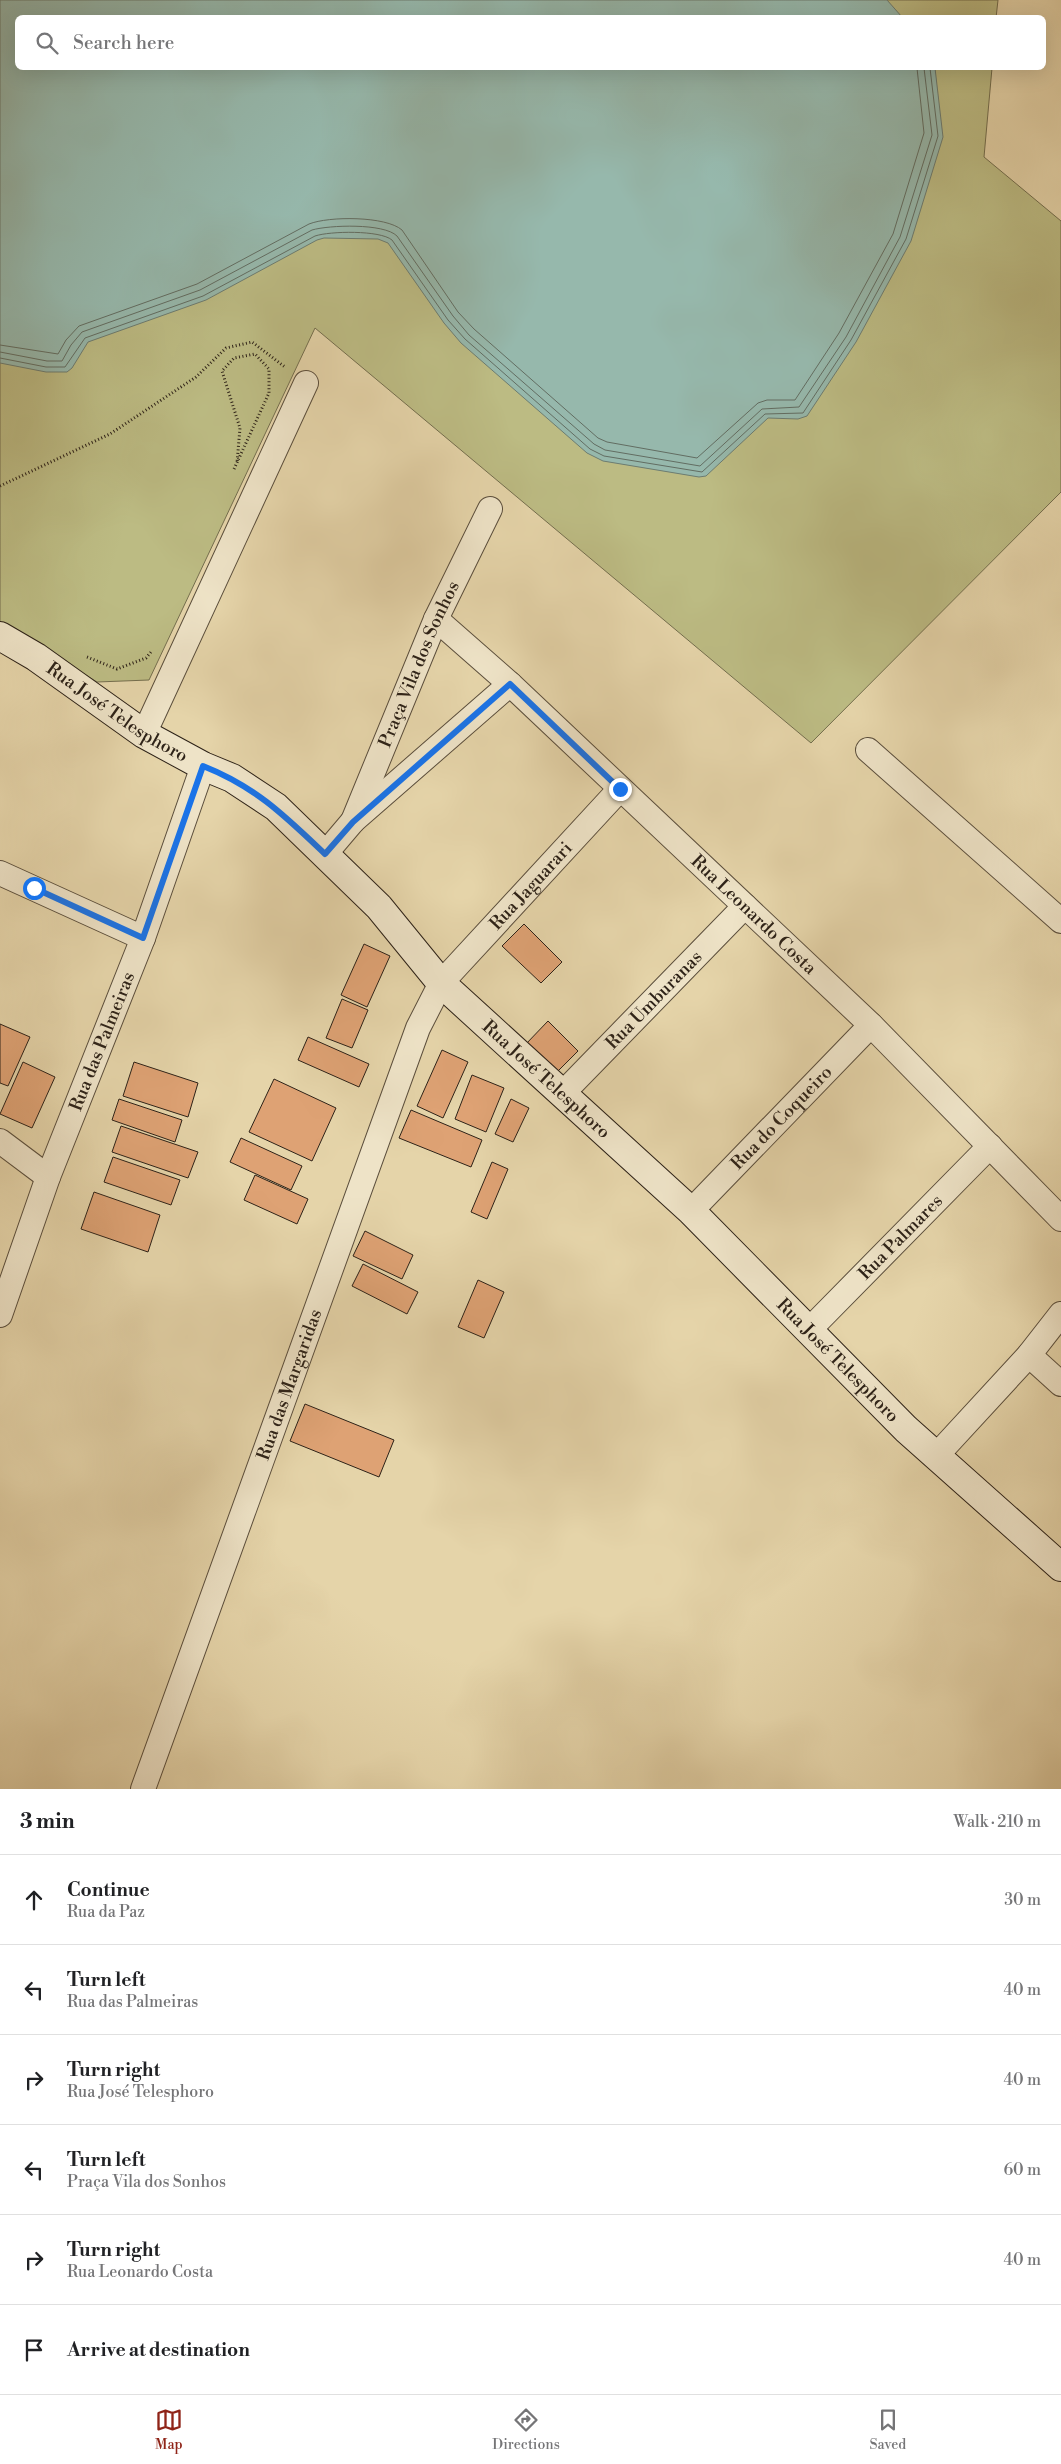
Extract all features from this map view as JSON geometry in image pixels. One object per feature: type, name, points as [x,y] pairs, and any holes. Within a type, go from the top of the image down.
[{"type":"street","points":[[144,734],[306,383]]},
{"type":"street","name":"Praça Vila dos Sonhos","points":[[353,822],[436,619],[490,509]]},
{"type":"street","name":"Rua Leonardo Costa","points":[[436,619],[510,684],[871,1025],[1061,1220]]},
{"type":"street","name":"Rua José Telesphoro","points":[[0,636],[36,657],[144,734],[203,766],[232,778],[276,807],[379,907],[441,983],[691,1211],[810,1329],[906,1429],[1061,1567]]},
{"type":"street","name":"Praça Vila dos Sonhos","points":[[325,854],[353,822],[510,684]]},
{"type":"street","points":[[868,750],[1061,921]]},
{"type":"street","name":"Rua das Palmeiras","points":[[0,1315],[48,1177],[143,938],[203,766]]},
{"type":"street","name":"Rua Jaguarari","points":[[441,983],[620,789]]},
{"type":"street","points":[[0,873],[143,938]]},
{"type":"street","name":"Rua Umburanas","points":[[563,1093],[745,906]]},
{"type":"street","name":"Rua das Margaridas","points":[[143,1789],[418,1028],[441,983]]},
{"type":"street","name":"Rua do Coqueiro","points":[[691,1211],[871,1025]]},
{"type":"street","points":[[0,1141],[48,1177]]},
{"type":"street","name":"Rua Palmares","points":[[810,1329],[990,1146]]},
{"type":"street","points":[[936,1456],[1029,1355],[1061,1314]]},
{"type":"street","points":[[1029,1355],[1061,1384]]},
{"type":"path","points":[[0,486],[110,434],[196,377],[226,348],[252,342],[306,383]]},
{"type":"path","points":[[234,472],[269,393],[269,369],[255,354],[234,358],[222,371],[240,428],[237,463]]},
{"type":"path","points":[[84,655],[117,669],[146,658],[156,646]]},
{"type":"shaded area","points":[[0,0],[998,0],[996,15],[15,15],[15,70],[992,70],[984,157],[1061,221],[1061,492],[811,743],[315,328],[149,680],[97,682],[0,622]]},
{"type":"water","points":[[0,0],[887,0],[900,15],[15,15],[15,70],[935,70],[943,137],[911,241],[856,342],[807,416],[798,419],[768,418],[706,476],[699,477],[603,461],[587,453],[461,343],[444,323],[388,243],[378,239],[324,238],[317,240],[206,300],[88,342],[72,368],[67,372],[46,372],[0,363]]},
{"type":"building","points":[[524,924],[562,962],[541,983],[502,946]]},
{"type":"building","points":[[364,944],[390,956],[367,1007],[341,995]]},
{"type":"building","points":[[342,999],[368,1010],[352,1048],[326,1038]]},
{"type":"building","points":[[548,1021],[578,1051],[555,1074],[525,1045]]},
{"type":"building","points":[[0,1024],[30,1037],[8,1086],[0,1083]]},
{"type":"building","points":[[308,1037],[369,1064],[359,1087],[298,1060]]},
{"type":"building","points":[[442,1050],[468,1062],[443,1118],[417,1106]]},
{"type":"building","points":[[23,1062],[55,1077],[32,1128],[0,1114]]},
{"type":"building","points":[[134,1062],[198,1083],[188,1117],[123,1096]]},
{"type":"building","points":[[472,1075],[504,1088],[486,1132],[455,1119]]},
{"type":"building","points":[[274,1079],[336,1108],[312,1161],[249,1132]]},
{"type":"building","points":[[119,1099],[182,1120],[175,1142],[112,1120]]},
{"type":"building","points":[[511,1099],[529,1108],[513,1142],[495,1134]]},
{"type":"building","points":[[411,1110],[482,1140],[471,1167],[399,1138]]},
{"type":"building","points":[[121,1126],[198,1152],[188,1178],[112,1152]]},
{"type":"building","points":[[241,1138],[302,1166],[291,1190],[230,1162]]},
{"type":"building","points":[[113,1157],[180,1180],[171,1205],[104,1182]]},
{"type":"building","points":[[492,1162],[508,1169],[487,1219],[471,1212]]},
{"type":"building","points":[[255,1175],[308,1199],[297,1224],[244,1200]]},
{"type":"building","points":[[94,1192],[160,1215],[148,1252],[81,1229]]},
{"type":"building","points":[[365,1231],[413,1255],[402,1279],[353,1256]]},
{"type":"building","points":[[363,1264],[418,1292],[407,1314],[352,1286]]},
{"type":"building","points":[[478,1280],[504,1292],[484,1338],[458,1327]]},
{"type":"building","points":[[305,1404],[394,1440],[379,1477],[290,1441]]},
{"type":"route","points":[[34,888],[143,938],[203,766],[232,778],[276,807],[325,854],[353,822],[510,684],[620,789]]}]
